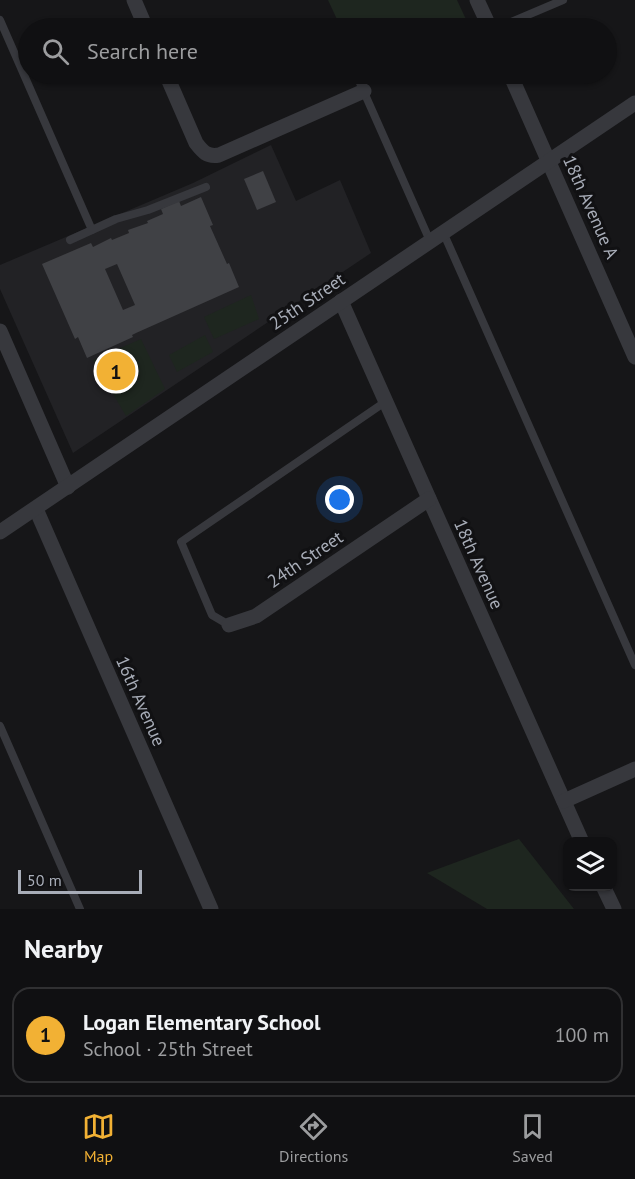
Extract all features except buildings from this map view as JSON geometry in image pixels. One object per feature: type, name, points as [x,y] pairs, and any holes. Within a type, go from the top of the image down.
[{"type":"street","points":[[134,0],[142,18]]},
{"type":"street","points":[[477,0],[485,18]]},
{"type":"street","points":[[170,84],[196,143],[206,154],[219,155],[364,91]]},
{"type":"street","name":"18th Avenue A","points":[[514,84],[635,357]]},
{"type":"street","name":"25th Street","points":[[0,532],[635,103]]},
{"type":"street","name":"18th Avenue","points":[[341,301],[580,837]]},
{"type":"street","points":[[0,331],[68,487]]},
{"type":"street","name":"24th Street","points":[[230,625],[256,616],[429,499]]},
{"type":"street","name":"16th Avenue","points":[[36,509],[211,909]]},
{"type":"street","points":[[564,801],[635,769]]},
{"type":"street","points":[[605,891],[614,909]]},
{"type":"lane","points":[[521,18],[563,0]]},
{"type":"lane","points":[[0,20],[18,61]]},
{"type":"lane","points":[[28,84],[92,230]]},
{"type":"lane","points":[[361,84],[430,241]]},
{"type":"lane","points":[[70,240],[116,219],[148,210],[206,187]]},
{"type":"lane","points":[[443,232],[635,665]]},
{"type":"lane","points":[[230,625],[212,615],[181,542],[385,402]]},
{"type":"lane","points":[[0,726],[80,909]]},
{"type":"shaded area","points":[[328,0],[457,0],[465,18],[336,18]]},
{"type":"shaded area","points":[[271,145],[296,201],[340,180],[371,253],[73,453],[0,289],[0,265],[193,183]]},
{"type":"shaded area","points":[[251,295],[259,319],[214,339],[204,317]]},
{"type":"shaded area","points":[[205,335],[213,352],[177,372],[169,355]]},
{"type":"shaded area","points":[[141,339],[165,389],[126,416],[93,360]]},
{"type":"shaded area","points":[[519,839],[574,909],[487,909],[427,873]]},
{"type":"place","name":"Logan Elementary School","points":[[116,371]]}]
